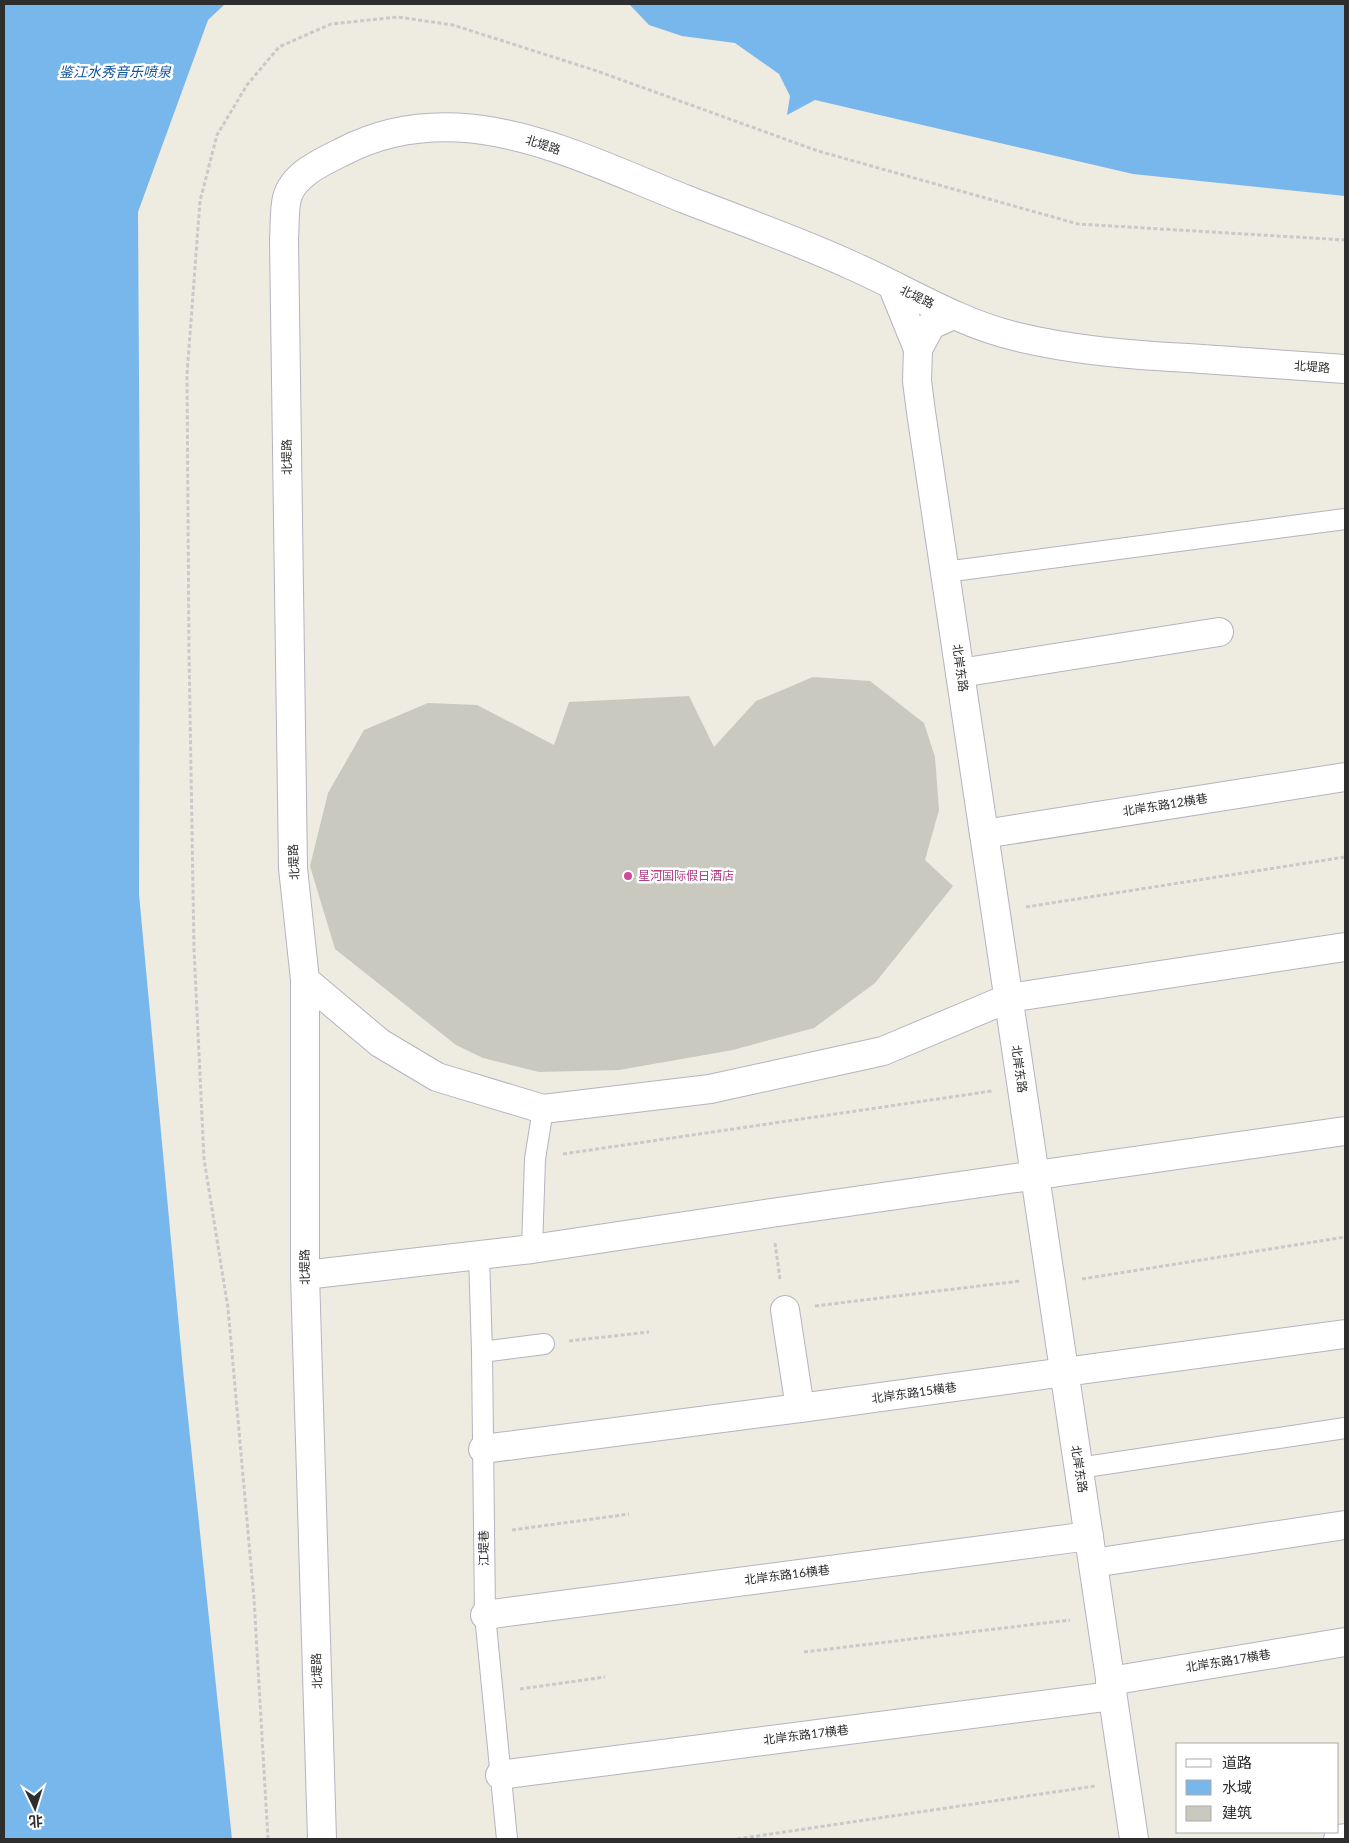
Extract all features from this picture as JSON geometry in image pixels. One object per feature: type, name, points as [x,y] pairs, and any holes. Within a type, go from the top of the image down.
[{"type":"street","name":"北堤路","points":[[322,1839],[305,1274],[305,980],[293,868],[284,239],[287,198],[294,183],[322,163],[350,148],[410,128],[454,126],[492,131],[534,141],[582,158],[852,265],[971,324],[1014,336],[1075,348],[1122,354],[1345,369]]},
{"type":"street","points":[[892,285],[918,349]]},
{"type":"street","name":"北岸东路","points":[[953,315],[931,325],[918,349],[917,382],[920,412],[946,572],[1134,1839]]},
{"type":"street","points":[[960,673],[1219,632]]},
{"type":"street","name":"北岸东路12横巷","points":[[984,834],[1345,777]]},
{"type":"street","points":[[305,980],[380,1043],[437,1077],[543,1109],[710,1089],[883,1051],[1009,998],[1345,947]]},
{"type":"street","points":[[305,1274],[532,1249],[1345,1131]]},
{"type":"street","points":[[785,1310],[800,1408]]},
{"type":"street","name":"北岸东路15横巷","points":[[483,1449],[1345,1334]]},
{"type":"street","points":[[1093,1563],[1345,1526]]},
{"type":"street","name":"北岸东路16横巷","points":[[485,1615],[1089,1536]]},
{"type":"street","name":"北岸东路17横巷","points":[[500,1775],[1111,1688],[1345,1642]]},
{"type":"street","points":[[1338,1839],[1345,1838]]},
{"type":"lane","points":[[946,572],[1345,519]]},
{"type":"lane","points":[[532,1249],[535,1158],[543,1109]]},
{"type":"lane","name":"江堤巷","points":[[479,1255],[485,1615],[507,1839]]},
{"type":"lane","points":[[482,1352],[544,1344]]},
{"type":"lane","points":[[1079,1468],[1345,1428]]},
{"type":"path","points":[[268,1839],[254,1599],[228,1308],[204,1159],[194,949],[189,642],[187,374],[200,201],[217,135],[247,84],[279,47],[331,24],[398,17],[407,18],[453,25],[598,71],[818,151],[1078,224],[1345,240]]},
{"type":"path","points":[[996,912],[1345,857]]},
{"type":"path","points":[[535,1158],[1022,1087]]},
{"type":"path","points":[[771,1213],[785,1310],[1051,1280],[1345,1237]]},
{"type":"path","points":[[544,1344],[649,1332]]},
{"type":"path","points":[[484,1534],[629,1514]]},
{"type":"path","points":[[804,1652],[1101,1616]]},
{"type":"path","points":[[492,1693],[605,1678]]},
{"type":"path","points":[[737,1839],[1125,1781]]},
{"type":"water","name":"鉴江水秀音乐喷泉","points":[[4,4],[225,4],[208,20],[138,212],[140,539],[139,894],[183,1370],[232,1839],[4,1839]]},
{"type":"water","points":[[629,4],[1345,4],[1345,196],[1133,174],[815,100],[787,115],[790,96],[779,74],[735,43],[682,36],[649,25]]},
{"type":"building","name":"星河国际假日酒店","points":[[813,677],[870,681],[924,723],[935,757],[939,810],[925,860],[953,886],[875,983],[814,1028],[733,1050],[619,1070],[539,1072],[483,1058],[456,1045],[335,949],[310,866],[328,793],[364,730],[428,703],[477,705],[554,745],[569,702],[689,696],[714,747],[756,701]]},
{"type":"place","name":"星河国际假日酒店","points":[[628,876]]}]
